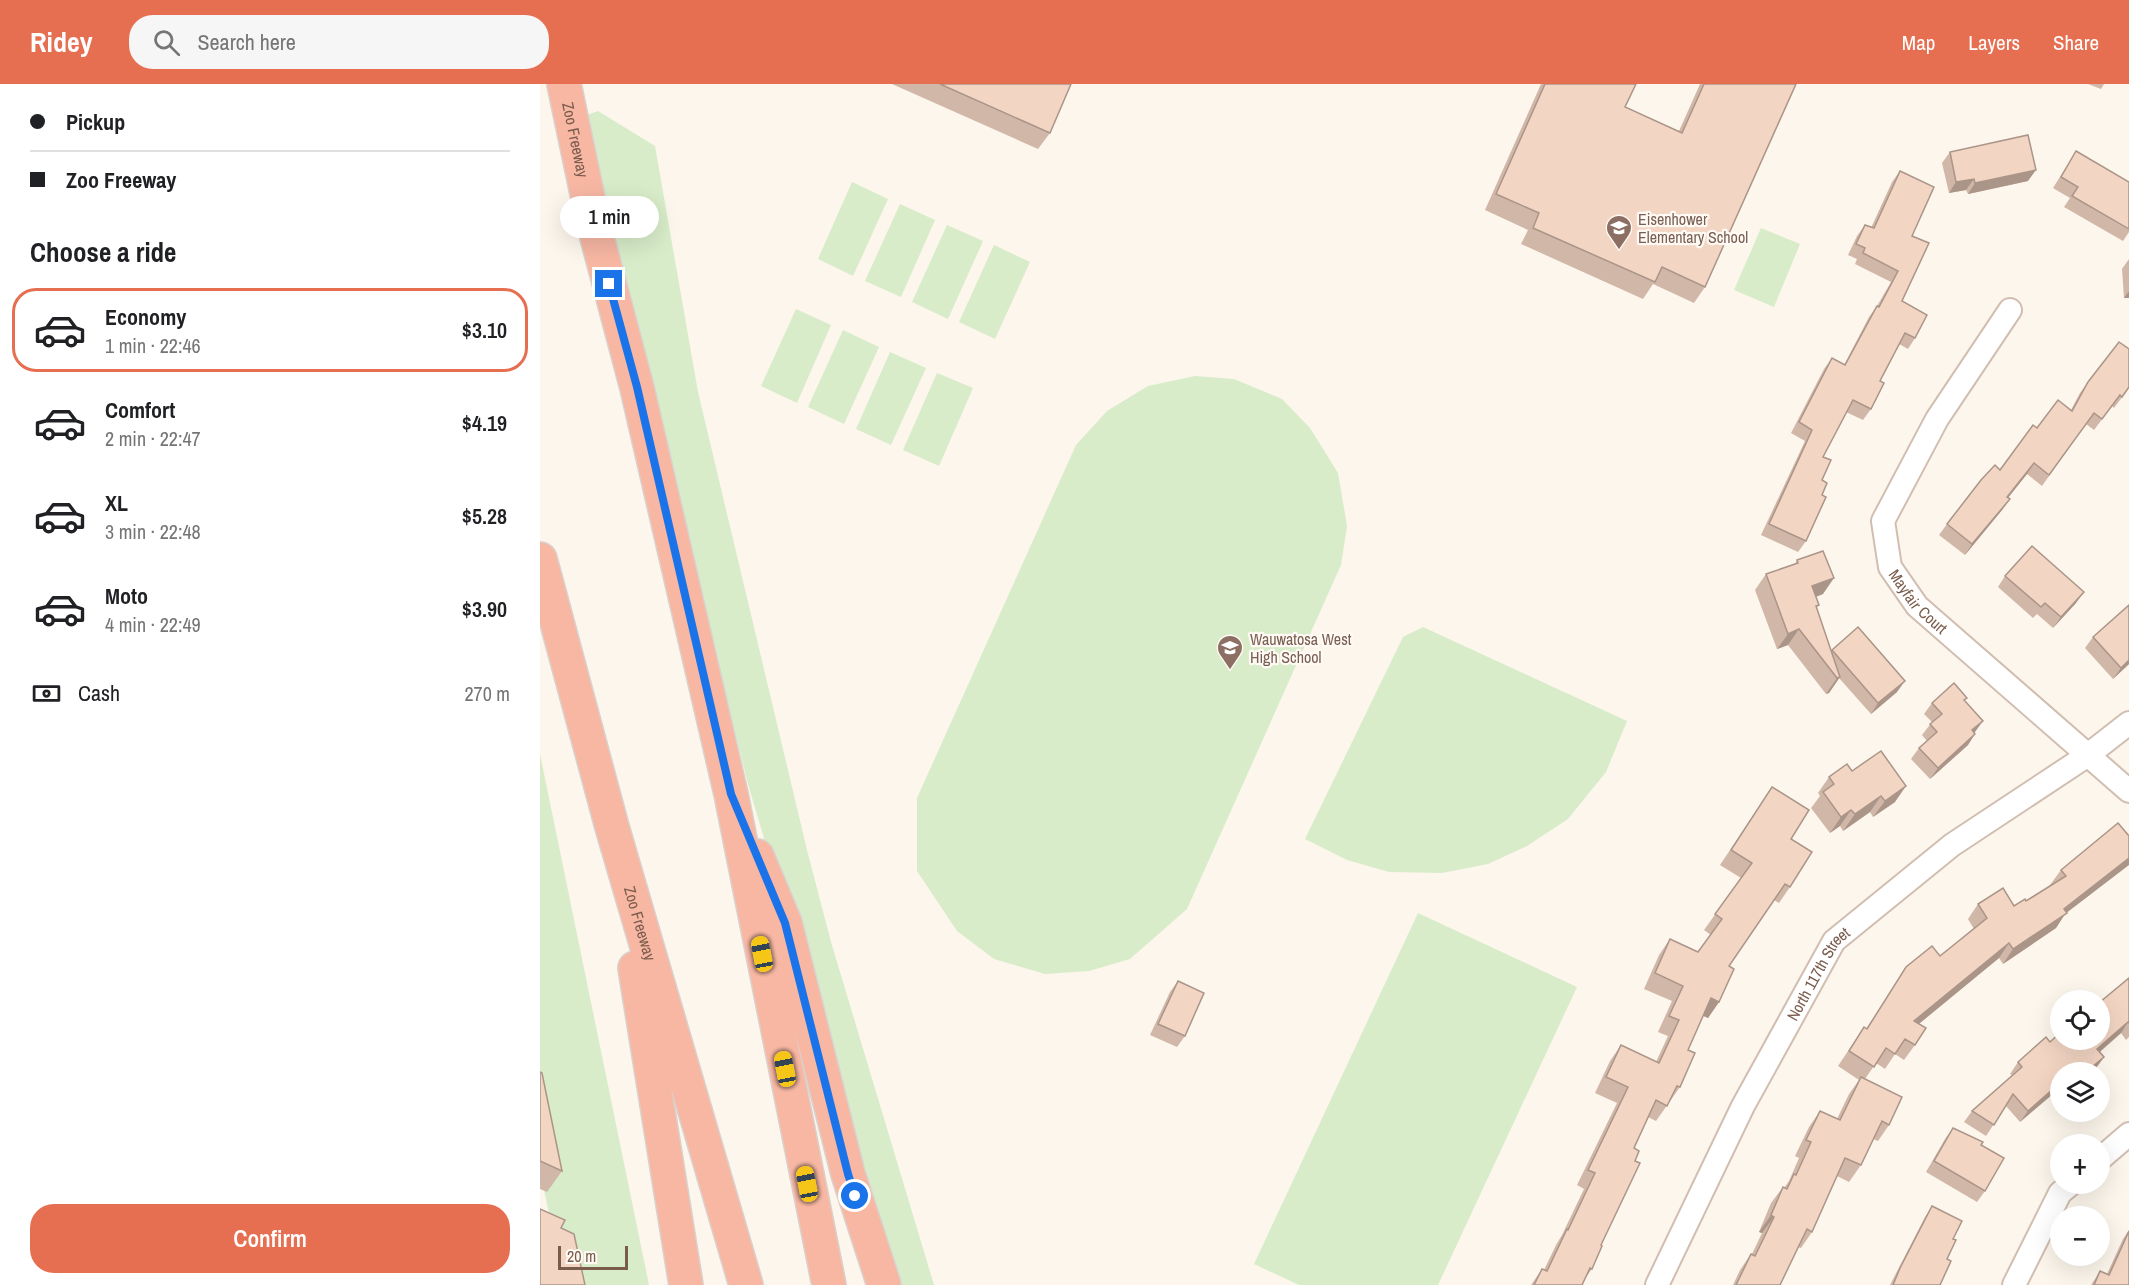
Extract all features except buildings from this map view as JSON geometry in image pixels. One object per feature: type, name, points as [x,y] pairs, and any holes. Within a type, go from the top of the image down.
[{"type":"highway","name":"Zoo Freeway","points":[[564,84],[593,222],[637,387],[731,794],[829,1285]]},
{"type":"highway","name":"Zoo Freeway","points":[[540,559],[612,827],[746,1285]]},
{"type":"highway","points":[[731,794],[785,923],[848,1174],[884,1285]]},
{"type":"highway","points":[[612,827],[686,1285]]},
{"type":"street","name":"Mayfair Court","points":[[2010,310],[1937,419],[1883,521],[1890,567],[1917,606],[2129,791]]},
{"type":"street","name":"North 117th Street","points":[[1657,1285],[1743,1106],[1834,941],[1952,844],[2088,755],[2129,723]]},
{"type":"street","points":[[2110,1150],[2129,1134]]},
{"type":"street","points":[[2014,1285],[2059,1194]]},
{"type":"green space","points":[[598,111],[655,146],[698,392],[807,850],[831,942],[934,1285],[895,1285],[748,784],[581,117]]},
{"type":"green space","points":[[852,182],[888,199],[853,276],[818,259]]},
{"type":"green space","points":[[900,204],[935,220],[901,297],[865,281]]},
{"type":"green space","points":[[947,225],[983,241],[948,319],[912,302]]},
{"type":"green space","points":[[1761,228],[1800,244],[1774,307],[1734,290]]},
{"type":"green space","points":[[994,245],[1030,262],[995,339],[959,322]]},
{"type":"green space","points":[[796,309],[831,325],[797,403],[761,386]]},
{"type":"green space","points":[[843,330],[879,347],[844,424],[808,407]]},
{"type":"green space","points":[[890,352],[926,368],[891,445],[856,429]]},
{"type":"green space","points":[[937,373],[973,388],[939,466],[903,450]]},
{"type":"green space","points":[[1195,376],[1234,379],[1282,399],[1310,428],[1338,473],[1347,526],[1341,565],[1187,909],[1130,959],[1089,971],[1045,974],[994,959],[957,931],[917,871],[917,798],[1076,445],[1107,411],[1148,386]]},
{"type":"green space","points":[[1423,627],[1627,721],[1606,772],[1568,819],[1527,846],[1488,864],[1442,873],[1389,872],[1347,860],[1305,839],[1403,637]]},
{"type":"green space","points":[[540,754],[649,1285],[565,1285],[540,1172]]},
{"type":"green space","points":[[1418,913],[1577,987],[1438,1285],[1299,1285],[1254,1264]]},
{"type":"place","name":"Eisenhower Elementary School","points":[[1619,251]]},
{"type":"place","name":"Wauwatosa West High School","points":[[1230,671]]},
{"type":"route","points":[[609,284],[637,387],[731,794],[785,923],[855,1196]]}]
